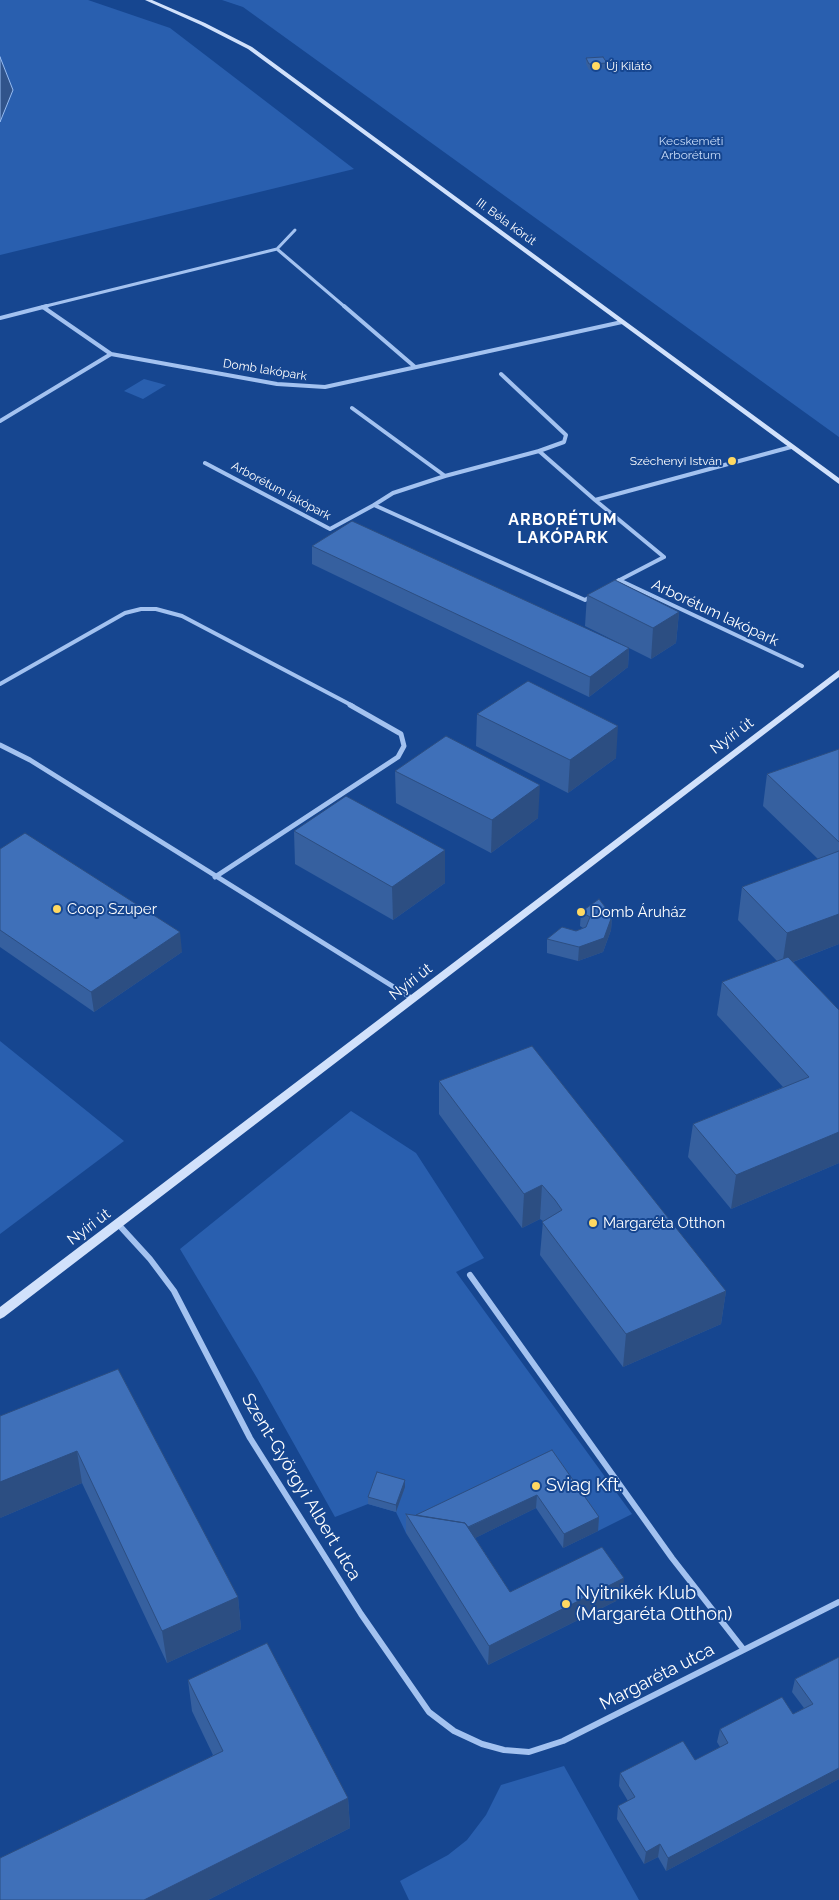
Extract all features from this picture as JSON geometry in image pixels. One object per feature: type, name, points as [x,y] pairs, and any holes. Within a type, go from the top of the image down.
[{"type":"street","name":"III. Béla körút","points":[[148,0],[203,24],[250,48],[839,482]]},
{"type":"street","points":[[0,318],[277,249],[295,230]]},
{"type":"street","points":[[277,249],[415,367]]},
{"type":"street","name":"Domb lakópark","points":[[43,307],[111,354],[278,384],[315,388],[340,385],[622,322]]},
{"type":"street","points":[[0,421],[111,354]]},
{"type":"street","name":"Arborétum lakópark","points":[[205,463],[330,529],[393,493],[445,476],[539,452],[564,442],[566,435],[502,374]]},
{"type":"street","points":[[352,408],[445,476]]},
{"type":"street","points":[[595,500],[791,447]]},
{"type":"street","name":"Arborétum lakópark","points":[[539,452],[664,557],[611,585]]},
{"type":"street","points":[[374,505],[585,600],[594,595]]},
{"type":"street","name":"Arborétum lakópark","points":[[619,580],[802,666]]},
{"type":"street","points":[[0,684],[125,613],[141,609],[156,609],[182,616],[401,734],[404,746],[398,757],[215,877]]},
{"type":"street","name":"Nyíri út","points":[[0,1314],[839,673]]},
{"type":"street","points":[[0,745],[30,760],[413,999]]},
{"type":"street","name":"Szent-Györgyi Albert utca","points":[[118,1224],[150,1259],[174,1291],[250,1438],[389,1655],[429,1712],[454,1731],[482,1744]]},
{"type":"street","points":[[470,1274],[672,1558],[744,1650]]},
{"type":"street","name":"Margaréta utca","points":[[482,1744],[504,1750],[529,1752],[563,1741],[839,1602]]},
{"type":"green space","points":[[0,0],[88,0],[170,28],[354,169],[0,255],[0,122],[13,90],[0,57]]},
{"type":"green space","name":"Kecskeméti Arborétum","points":[[222,0],[839,0],[839,437],[243,7]]},
{"type":"green space","points":[[144,379],[166,385],[143,399],[124,391]]},
{"type":"green space","points":[[0,1041],[124,1141],[0,1234]]},
{"type":"green space","points":[[351,1111],[416,1153],[484,1258],[456,1272],[632,1514],[598,1531],[551,1464],[406,1533],[396,1512],[368,1504],[335,1517],[257,1378],[180,1249]]},
{"type":"green space","points":[[564,1766],[639,1900],[409,1900],[400,1881],[448,1855],[467,1840],[486,1815],[501,1785]]},
{"type":"shaded area","points":[[0,57],[13,90],[0,122]]},
{"type":"building","points":[[603,57],[607,63],[589,64],[586,58]]},
{"type":"building","points":[[352,521],[629,648],[590,677],[312,546]]},
{"type":"building","points":[[615,580],[679,612],[653,628],[587,595]]},
{"type":"building","points":[[528,681],[618,726],[570,760],[477,714]]},
{"type":"building","points":[[446,736],[540,785],[492,820],[395,771]]},
{"type":"building","points":[[839,749],[839,842],[767,774]]},
{"type":"building","points":[[346,796],[445,850],[392,887],[294,831]]},
{"type":"building","name":"Coop Szuper","points":[[25,833],[180,932],[91,992],[0,930],[0,849]]},
{"type":"building","points":[[839,851],[839,914],[787,933],[742,887]]},
{"type":"building","points":[[599,899],[612,916],[604,938],[579,947],[547,939],[562,927],[576,931],[586,927],[590,917],[581,912]]},
{"type":"building","points":[[788,957],[839,1010],[839,1132],[736,1175],[693,1124],[809,1077],[722,982]]},
{"type":"building","name":"Margaréta Otthon","points":[[532,1046],[726,1291],[626,1334],[542,1222],[562,1210],[555,1200],[542,1185],[524,1194],[439,1081]]},
{"type":"building","points":[[118,1369],[238,1597],[162,1631],[77,1451],[0,1482],[0,1416]]},
{"type":"building","points":[[552,1450],[599,1517],[564,1534],[537,1495],[468,1527],[465,1523],[416,1515]]},
{"type":"building","points":[[377,1472],[405,1480],[396,1505],[368,1497]]},
{"type":"building","name":"Nyitnikék Klub (Margaréta Otthon)","points":[[406,1514],[465,1523],[510,1592],[602,1547],[624,1578],[489,1646]]},
{"type":"building","points":[[267,1643],[348,1798],[144,1900],[0,1900],[0,1858],[223,1751],[188,1680]]},
{"type":"building","points":[[839,1657],[839,1768],[668,1858],[660,1844],[646,1852],[618,1806],[635,1797],[620,1773],[683,1741],[695,1760],[728,1743],[720,1729],[782,1697],[793,1714],[813,1704],[795,1679]]},
{"type":"place","name":"Új Kilátó","points":[[596,66]]},
{"type":"place","name":"Széchenyi István","points":[[732,461]]},
{"type":"place","name":"Coop Szuper","points":[[57,909]]},
{"type":"place","name":"Domb Áruház","points":[[581,912]]},
{"type":"place","name":"Margaréta Otthon","points":[[593,1223]]},
{"type":"place","name":"Sviag Kft.","points":[[536,1486]]},
{"type":"place","name":"Nyitnikék Klub (Margaréta Otthon)","points":[[566,1604]]},
{"type":"district","name":"ARBORÉTUM LAKÓPARK","points":[[563,529]]}]
